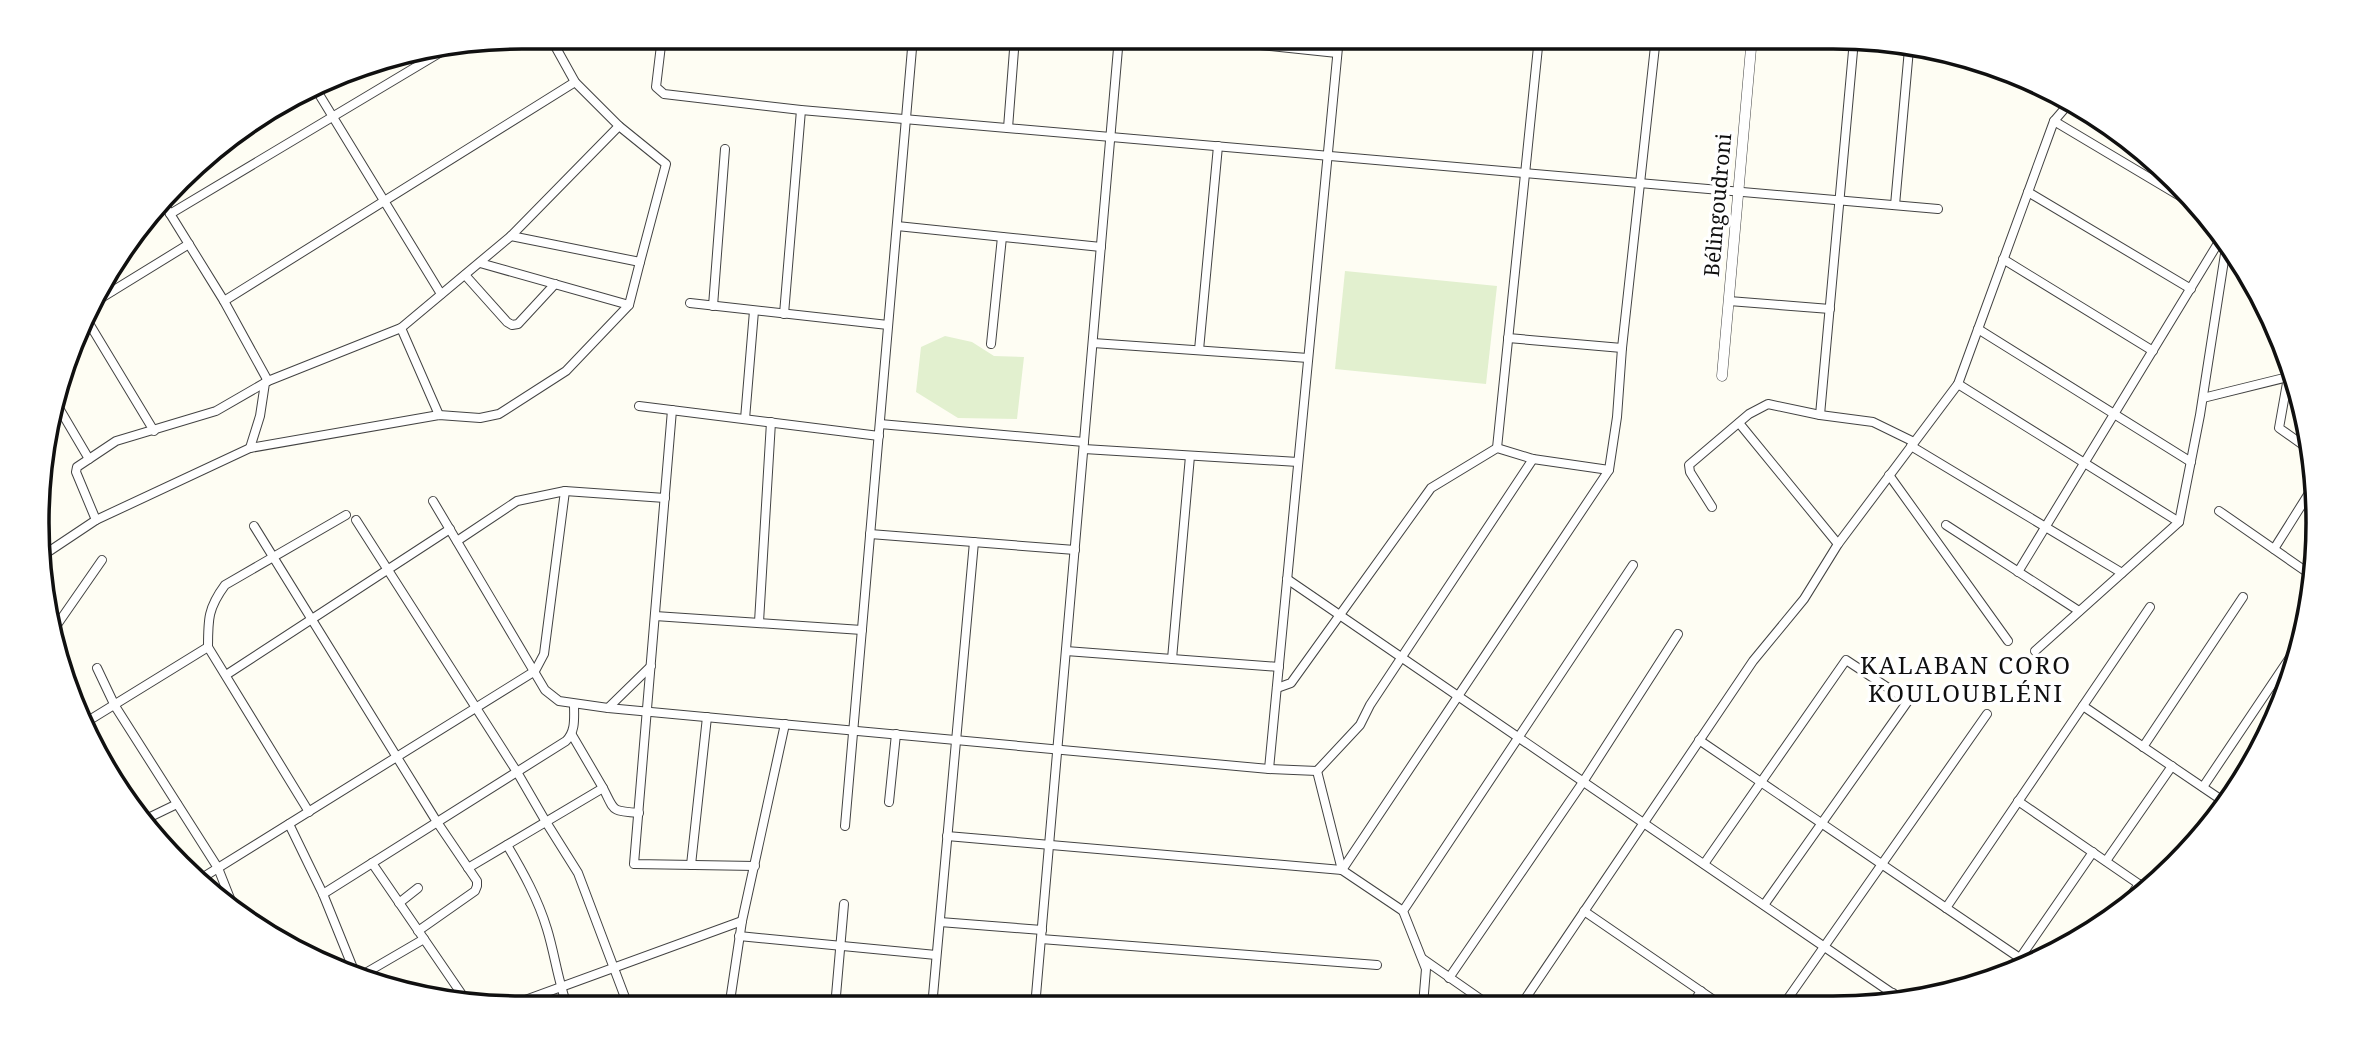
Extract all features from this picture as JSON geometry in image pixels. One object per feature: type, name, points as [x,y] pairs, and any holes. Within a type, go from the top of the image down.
[{"type":"street","points":[[50,551],[96,520],[250,448],[439,415],[480,418],[499,414],[566,371],[629,305],[666,164],[619,126],[575,82],[557,49]]},
{"type":"street","points":[[661,49],[656,87],[664,94],[801,110],[1938,209]]},
{"type":"street","points":[[845,826],[912,49]]},
{"type":"street","points":[[1008,128],[1014,49]]},
{"type":"street","points":[[1036,996],[1118,49]]},
{"type":"street","points":[[1313,49],[1337,52]]},
{"type":"street","points":[[1269,769],[1337,49]]},
{"type":"street","points":[[1497,448],[1538,49]]},
{"type":"street","points":[[1342,870],[1609,470],[1617,418],[1622,348],[1655,49]]},
{"type":"street","name":"Bélingoudroni","points":[[1722,376],[1751,49]]},
{"type":"street","points":[[1820,415],[1853,50]]},
{"type":"street","points":[[1895,205],[1908,55]]},
{"type":"street","points":[[170,214],[431,58]]},
{"type":"street","points":[[224,300],[575,82]]},
{"type":"street","points":[[320,95],[441,294]]},
{"type":"street","points":[[1527,996],[1753,661],[1804,599],[1838,544],[1958,384],[2054,121],[2064,109]]},
{"type":"street","points":[[784,314],[801,110]]},
{"type":"street","points":[[2054,121],[2164,186]]},
{"type":"street","points":[[96,520],[76,472],[77,467],[116,441],[216,411],[267,382],[401,327],[511,236],[619,126]]},
{"type":"street","points":[[1199,350],[1218,146]]},
{"type":"street","points":[[713,306],[725,149]]},
{"type":"street","points":[[2028,192],[2191,289]]},
{"type":"street","points":[[167,210],[224,300],[267,382],[250,448]]},
{"type":"street","points":[[897,226],[1101,247]]},
{"type":"street","points":[[511,236],[640,262]]},
{"type":"street","points":[[991,344],[1002,237]]},
{"type":"street","points":[[108,293],[189,244]]},
{"type":"street","points":[[2018,572],[2217,246]]},
{"type":"street","points":[[2035,651],[2179,522],[2203,398],[2225,257]]},
{"type":"street","points":[[2004,259],[2153,351]]},
{"type":"street","points":[[480,263],[629,305]]},
{"type":"street","points":[[465,275],[507,322],[513,325],[518,324],[555,284]]},
{"type":"street","points":[[1729,301],[1830,309]]},
{"type":"street","points":[[690,303],[888,325]]},
{"type":"street","points":[[745,419],[754,310]]},
{"type":"street","points":[[91,327],[154,430]]},
{"type":"street","points":[[401,327],[439,415]]},
{"type":"street","points":[[1978,329],[2191,462]]},
{"type":"street","points":[[1508,338],[1622,348]]},
{"type":"street","points":[[1093,343],[1308,358]]},
{"type":"street","points":[[2203,398],[2283,378]]},
{"type":"street","points":[[1958,384],[2179,522]]},
{"type":"street","points":[[2286,387],[2279,428],[2299,442]]},
{"type":"street","points":[[1712,507],[1690,472],[1689,465],[1749,414],[1768,404],[1873,422],[2122,573]]},
{"type":"street","points":[[639,406],[879,436]]},
{"type":"street","points":[[672,410],[634,864],[755,866]]},
{"type":"street","points":[[62,413],[89,459]]},
{"type":"street","points":[[759,622],[771,422]]},
{"type":"street","points":[[1739,423],[1838,544]]},
{"type":"street","points":[[880,424],[1190,456],[1298,462]]},
{"type":"street","points":[[1276,688],[1291,683],[1431,488],[1497,448],[1534,460],[1609,470]]},
{"type":"street","points":[[1172,659],[1190,456]]},
{"type":"street","points":[[433,501],[545,690],[559,701],[608,708],[1269,769],[1317,771],[1360,725],[1370,705],[1534,460]]},
{"type":"street","points":[[1889,475],[2008,641]]},
{"type":"street","points":[[457,541],[517,501],[565,491],[665,498]]},
{"type":"street","points":[[207,875],[535,671],[544,654],[565,491]]},
{"type":"street","points":[[2274,549],[2305,499]]},
{"type":"street","points":[[2219,511],[2303,570]]},
{"type":"street","points":[[309,811],[208,647],[208,619],[213,602],[225,585],[346,515]]},
{"type":"street","points":[[356,520],[477,708],[578,873],[625,996]]},
{"type":"street","points":[[1946,525],[2080,611]]},
{"type":"street","points":[[254,526],[437,822],[477,881],[475,891],[421,935],[369,971]]},
{"type":"street","points":[[226,675],[450,529]]},
{"type":"street","points":[[870,534],[1075,550]]},
{"type":"street","points":[[933,996],[974,542]]},
{"type":"street","points":[[59,621],[102,560]]},
{"type":"street","points":[[1403,911],[1633,565]]},
{"type":"street","points":[[1287,579],[1892,992]]},
{"type":"street","points":[[2143,747],[2243,597]]},
{"type":"street","points":[[1946,908],[2150,607]]},
{"type":"street","points":[[655,616],[862,630]]},
{"type":"street","points":[[1449,978],[1583,782],[1678,634]]},
{"type":"street","points":[[92,719],[208,647]]},
{"type":"street","points":[[1066,651],[1279,667]]},
{"type":"street","points":[[1704,864],[1846,660],[1908,701],[1764,905]]},
{"type":"street","points":[[608,708],[651,666]]},
{"type":"street","points":[[97,668],[116,706],[218,868],[228,893]]},
{"type":"street","points":[[2203,788],[2283,668]]},
{"type":"street","points":[[573,704],[572,735],[611,807],[617,811],[639,813]]},
{"type":"street","points":[[2083,706],[2218,798]]},
{"type":"street","points":[[1790,996],[1987,714]]},
{"type":"street","points":[[691,865],[707,717]]},
{"type":"street","points":[[731,996],[739,936],[785,724]]},
{"type":"street","points":[[888,802],[896,734]]},
{"type":"street","points":[[323,894],[572,735]]},
{"type":"street","points":[[1699,740],[2019,958]]},
{"type":"street","points":[[2106,861],[2172,766]]},
{"type":"street","points":[[1317,771],[1342,870]]},
{"type":"street","points":[[468,868],[603,788]]},
{"type":"street","points":[[2018,801],[2139,883]]},
{"type":"street","points":[[151,816],[177,803]]},
{"type":"street","points":[[289,824],[323,894],[352,964]]},
{"type":"street","points":[[947,836],[1342,870],[1403,911],[1426,969],[1424,996]]},
{"type":"street","points":[[507,845],[530,885],[547,928],[563,996]]},
{"type":"street","points":[[2021,957],[2093,852]]},
{"type":"street","points":[[372,863],[460,992]]},
{"type":"street","points":[[399,903],[418,888]]},
{"type":"street","points":[[836,996],[844,904]]},
{"type":"street","points":[[1584,911],[1709,996]]},
{"type":"street","points":[[537,996],[742,921]]},
{"type":"street","points":[[940,922],[1377,965]]},
{"type":"street","points":[[739,936],[936,955]]},
{"type":"street","points":[[1423,959],[1476,996]]},
{"type":"street","points":[[1698,996],[1701,991]]},
{"type":"green space","points":[[1345,271],[1497,286],[1486,384],[1335,369]]},
{"type":"green space","points":[[945,336],[972,342],[994,356],[1024,357],[1017,419],[958,418],[916,392],[921,347]]},
{"type":"district","name":"KALABAN CORO KOULOUBLÉNI","points":[[1966,680]]}]
